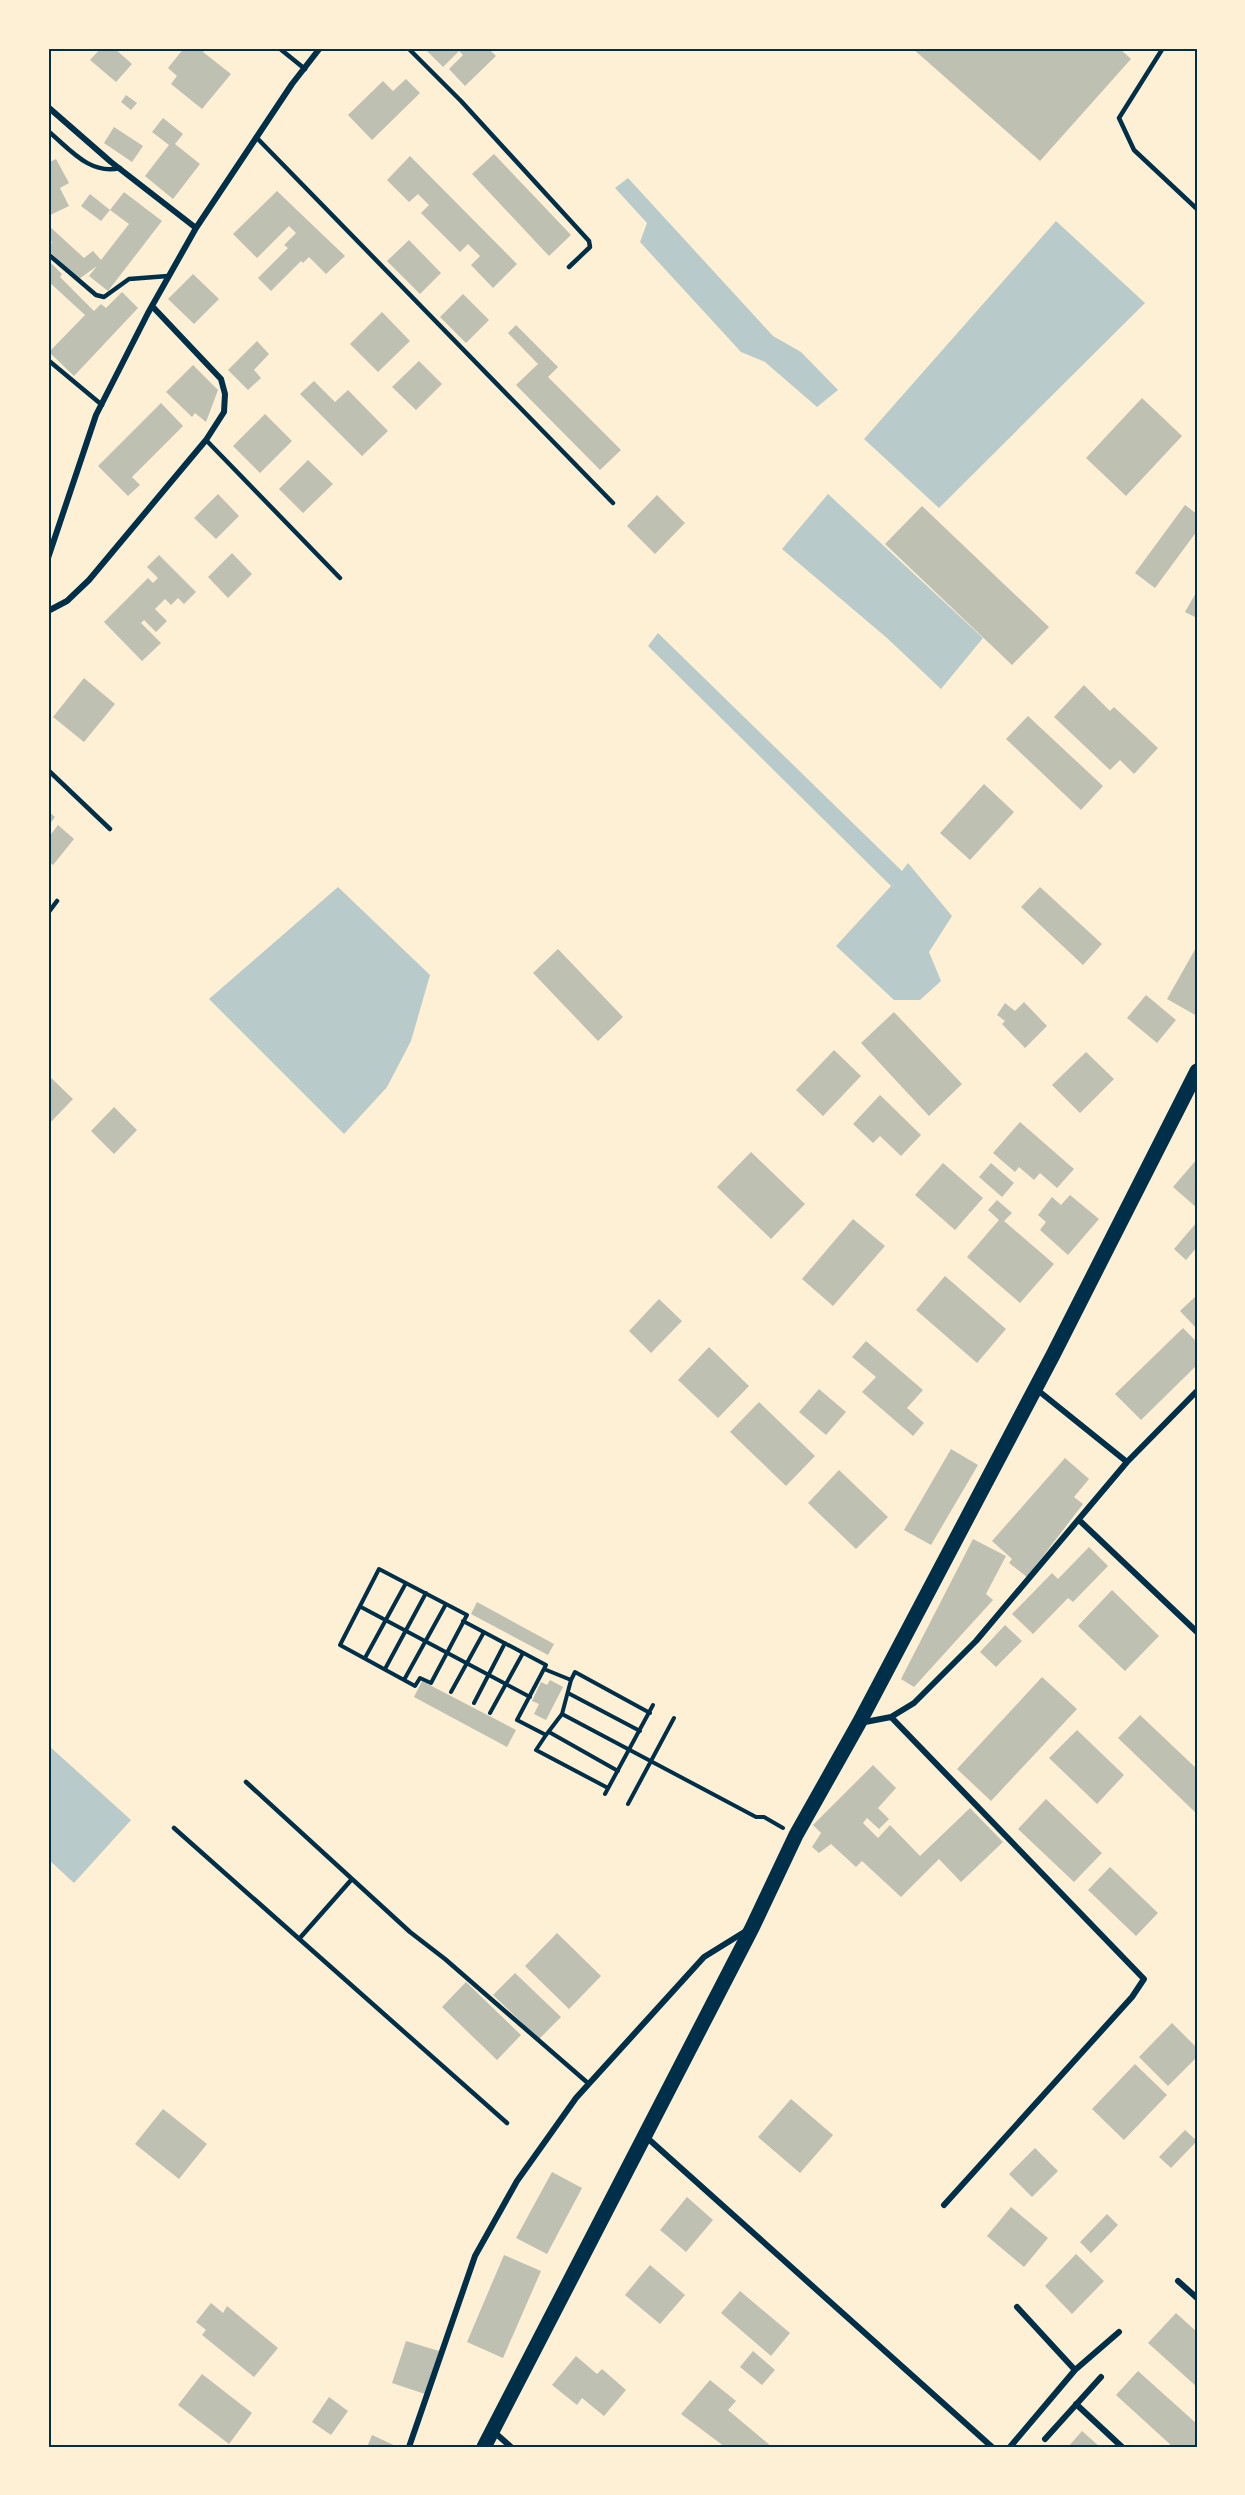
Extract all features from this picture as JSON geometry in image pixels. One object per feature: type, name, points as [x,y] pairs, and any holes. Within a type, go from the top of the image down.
[{"type":"main road","points":[[484,2447],[752,1928],[796,1835],[859,1723],[1035,1388],[1197,1071]]},
{"type":"street","points":[[48,558],[102,405],[168,276],[196,228],[256,137],[321,48]]},
{"type":"street","points":[[48,107],[196,228]]},
{"type":"street","points":[[48,611],[67,601],[89,580],[206,440],[224,411],[225,394],[221,379],[152,306]]},
{"type":"street","points":[[1035,1388],[1127,1462]]},
{"type":"street","points":[[859,1723],[891,1717],[914,1703],[976,1641],[1127,1462],[1197,1391]]},
{"type":"street","points":[[1079,1520],[1197,1632]]},
{"type":"street","points":[[891,1717],[1144,1979],[1132,1997],[944,2205]]},
{"type":"street","points":[[410,2447],[475,2256],[517,2181],[589,2084],[704,1957],[752,1928]]},
{"type":"street","points":[[644,2135],[993,2447]]},
{"type":"street","points":[[1178,2281],[1197,2298]]},
{"type":"street","points":[[1017,2307],[1075,2370]]},
{"type":"street","points":[[1010,2447],[1075,2370],[1119,2332]]},
{"type":"street","points":[[1045,2439],[1101,2378]]},
{"type":"street","points":[[1076,2404],[1122,2447]]},
{"type":"street","points":[[492,2430],[511,2447]]},
{"type":"lane","points":[[279,48],[304,69]]},
{"type":"lane","points":[[408,48],[461,101],[589,241],[590,247],[569,267]]},
{"type":"lane","points":[[1163,48],[1119,118],[1134,150],[1197,209]]},
{"type":"lane","points":[[48,131],[89,166],[108,171],[120,168]]},
{"type":"lane","points":[[256,137],[613,503]]},
{"type":"lane","points":[[48,254],[96,295],[104,297],[129,279],[168,276]]},
{"type":"lane","points":[[48,360],[102,405]]},
{"type":"lane","points":[[206,440],[340,578]]},
{"type":"lane","points":[[48,770],[110,829]]},
{"type":"lane","points":[[48,913],[57,901]]},
{"type":"lane","points":[[246,1782],[410,1932],[445,1959],[589,2084]]},
{"type":"lane","points":[[174,1828],[507,2123]]},
{"type":"lane","points":[[299,1939],[352,1879]]},
{"type":"path","points":[[379,1569],[426,1593],[467,1615],[430,1683],[420,1678],[415,1686],[340,1645],[379,1569]]},
{"type":"path","points":[[364,1658],[406,1583]]},
{"type":"path","points":[[385,1670],[426,1593]]},
{"type":"path","points":[[404,1680],[446,1604]]},
{"type":"path","points":[[361,1607],[530,1697]]},
{"type":"path","points":[[463,1621],[546,1665],[517,1720],[548,1733],[618,1771]]},
{"type":"path","points":[[451,1692],[484,1632]]},
{"type":"path","points":[[474,1703],[505,1643]]},
{"type":"path","points":[[490,1713],[523,1653]]},
{"type":"path","points":[[544,1669],[571,1680]]},
{"type":"path","points":[[609,1788],[537,1750],[562,1714],[575,1672],[650,1713]]},
{"type":"path","points":[[568,1693],[640,1731]]},
{"type":"path","points":[[605,1794],[653,1705]]},
{"type":"path","points":[[562,1714],[756,1817],[764,1817],[796,1835]]},
{"type":"path","points":[[628,1804],[674,1718]]},
{"type":"shaded area","points":[[628,178],[773,336],[801,352],[838,390],[817,407],[765,362],[741,352],[640,242],[647,223],[615,188]]},
{"type":"shaded area","points":[[1056,221],[1145,303],[939,508],[864,439]]},
{"type":"shaded area","points":[[828,494],[983,638],[941,689],[887,638],[782,549]]},
{"type":"shaded area","points":[[658,633],[902,871],[908,863],[952,916],[929,952],[941,981],[920,1000],[894,1000],[836,946],[891,886],[648,646]]},
{"type":"shaded area","points":[[338,887],[430,975],[411,1041],[387,1087],[344,1134],[209,999]]},
{"type":"shaded area","points":[[48,1745],[131,1820],[74,1883],[48,1859]]},
{"type":"building","points":[[101,48],[114,48],[132,64],[116,82],[90,60]]},
{"type":"building","points":[[184,48],[206,48],[203,52],[231,74],[202,109],[171,84],[177,76],[168,68]]},
{"type":"building","points":[[424,48],[488,48],[496,56],[465,86],[449,69],[463,55],[459,51],[443,67]]},
{"type":"building","points":[[912,48],[1119,48],[1131,59],[1040,161]]},
{"type":"building","points":[[406,79],[420,93],[372,140],[348,115],[383,81],[393,91]]},
{"type":"building","points":[[126,95],[137,103],[131,110],[121,102]]},
{"type":"building","points":[[163,118],[183,134],[175,144],[200,164],[173,199],[145,176],[169,145],[152,132]]},
{"type":"building","points":[[114,127],[143,146],[132,162],[104,143]]},
{"type":"building","points":[[494,154],[571,235],[549,256],[472,174]]},
{"type":"building","points":[[410,156],[517,264],[493,288],[471,265],[480,256],[468,244],[460,252],[421,213],[429,205],[418,194],[409,202],[387,180]]},
{"type":"building","points":[[56,159],[69,183],[60,188],[69,206],[48,216],[48,163]]},
{"type":"building","points":[[277,191],[345,256],[326,274],[309,257],[303,263],[301,261],[271,291],[258,278],[288,248],[284,245],[296,233],[289,226],[257,258],[233,234]]},
{"type":"building","points":[[124,192],[162,221],[108,291],[89,276],[97,266],[79,279],[48,250],[52,242],[48,239],[48,225],[84,258],[93,251],[101,260],[129,224],[110,210]]},
{"type":"building","points":[[90,194],[110,210],[101,221],[81,206]]},
{"type":"building","points":[[409,240],[441,273],[420,294],[387,261]]},
{"type":"building","points":[[48,260],[62,274],[60,277],[94,311],[101,304],[106,308],[122,292],[138,308],[74,376],[49,352],[85,315],[48,281]]},
{"type":"building","points":[[193,274],[219,299],[194,324],[168,299]]},
{"type":"building","points":[[463,294],[489,320],[466,343],[440,317]]},
{"type":"building","points":[[382,312],[410,341],[378,372],[350,344]]},
{"type":"building","points":[[516,325],[558,367],[548,377],[621,450],[600,470],[516,385],[538,364],[508,333]]},
{"type":"building","points":[[257,341],[269,354],[254,370],[261,378],[248,390],[228,370]]},
{"type":"building","points":[[419,361],[442,384],[416,410],[392,387]]},
{"type":"building","points":[[193,365],[218,390],[206,422],[195,413],[192,417],[166,392]]},
{"type":"building","points":[[314,381],[335,402],[348,390],[388,431],[362,456],[300,394]]},
{"type":"building","points":[[1142,398],[1182,436],[1126,496],[1086,458]]},
{"type":"building","points":[[161,403],[183,426],[132,477],[140,485],[128,496],[98,466]]},
{"type":"building","points":[[265,414],[292,441],[260,473],[233,446]]},
{"type":"building","points":[[308,460],[333,484],[303,513],[279,489]]},
{"type":"building","points":[[218,494],[239,516],[216,539],[194,518]]},
{"type":"building","points":[[657,495],[685,523],[655,554],[627,526]]},
{"type":"building","points":[[1185,505],[1197,514],[1197,531],[1155,588],[1135,573]]},
{"type":"building","points":[[922,506],[1049,627],[1012,665],[885,544]]},
{"type":"building","points":[[232,553],[252,574],[228,598],[208,577]]},
{"type":"building","points":[[159,555],[196,592],[184,604],[178,598],[171,605],[165,599],[155,609],[167,621],[156,632],[144,620],[141,623],[161,643],[142,661],[104,622],[148,578],[153,583],[158,578],[147,567]]},
{"type":"building","points":[[1197,591],[1197,618],[1185,612]]},
{"type":"building","points":[[84,678],[115,704],[84,742],[53,717]]},
{"type":"building","points":[[1084,685],[1110,711],[1114,707],[1158,748],[1134,774],[1120,760],[1110,770],[1054,717]]},
{"type":"building","points":[[1028,716],[1103,786],[1081,810],[1006,739]]},
{"type":"building","points":[[984,784],[1014,812],[970,860],[940,833]]},
{"type":"building","points":[[48,811],[55,817],[48,826]]},
{"type":"building","points":[[58,825],[74,839],[53,865],[48,861],[48,838]]},
{"type":"building","points":[[1040,887],[1102,944],[1083,965],[1021,907]]},
{"type":"building","points":[[1197,946],[1197,1016],[1167,999]]},
{"type":"building","points":[[558,949],[623,1017],[598,1041],[533,973]]},
{"type":"building","points":[[1146,995],[1176,1020],[1157,1043],[1127,1018]]},
{"type":"building","points":[[1024,1002],[1047,1026],[1025,1048],[1002,1024],[1005,1021],[997,1015],[1005,1003],[1015,1011]]},
{"type":"building","points":[[894,1012],[962,1084],[929,1116],[861,1043]]},
{"type":"building","points":[[834,1050],[861,1076],[823,1116],[796,1090]]},
{"type":"building","points":[[1086,1052],[1114,1079],[1080,1113],[1052,1085]]},
{"type":"building","points":[[48,1075],[73,1099],[48,1125]]},
{"type":"building","points":[[880,1095],[921,1135],[901,1156],[880,1136],[873,1143],[853,1124]]},
{"type":"building","points":[[114,1107],[137,1130],[114,1154],[91,1131]]},
{"type":"building","points":[[1020,1122],[1074,1169],[1057,1188],[1040,1173],[1034,1180],[1019,1167],[1015,1172],[993,1153]]},
{"type":"building","points":[[751,1152],[805,1204],[771,1239],[717,1187]]},
{"type":"building","points":[[1197,1159],[1197,1208],[1173,1187]]},
{"type":"building","points":[[943,1163],[983,1198],[955,1230],[915,1195]]},
{"type":"building","points":[[991,1163],[1014,1183],[1002,1197],[979,1177]]},
{"type":"building","points":[[1070,1195],[1099,1219],[1068,1255],[1040,1230],[1046,1222],[1038,1215],[1052,1197],[1061,1205]]},
{"type":"building","points":[[997,1200],[1012,1213],[1004,1221],[1054,1264],[1020,1303],[967,1257],[999,1220],[988,1210]]},
{"type":"building","points":[[853,1219],[885,1246],[833,1306],[802,1279]]},
{"type":"building","points":[[1197,1222],[1197,1247],[1186,1260],[1174,1249]]},
{"type":"building","points":[[945,1276],[1006,1329],[977,1363],[916,1310]]},
{"type":"building","points":[[1197,1295],[1197,1329],[1180,1311]]},
{"type":"building","points":[[659,1299],[682,1321],[651,1353],[629,1331]]},
{"type":"building","points":[[1183,1328],[1197,1342],[1197,1365],[1141,1420],[1115,1394]]},
{"type":"building","points":[[866,1341],[923,1390],[907,1408],[924,1423],[913,1436],[862,1392],[876,1377],[852,1357]]},
{"type":"building","points":[[709,1347],[749,1386],[718,1418],[678,1380]]},
{"type":"building","points":[[819,1389],[846,1412],[826,1435],[799,1412]]},
{"type":"building","points":[[759,1402],[815,1456],[786,1486],[730,1432]]},
{"type":"building","points":[[951,1449],[978,1465],[931,1545],[904,1530]]},
{"type":"building","points":[[1065,1458],[1089,1479],[1074,1497],[1083,1504],[1027,1577],[1009,1563],[1012,1559],[992,1541]]},
{"type":"building","points":[[839,1470],[888,1517],[856,1549],[808,1503]]},
{"type":"building","points":[[973,1539],[1006,1556],[986,1594],[993,1600],[914,1687],[901,1679]]},
{"type":"building","points":[[1089,1547],[1108,1566],[1073,1602],[1068,1598],[1033,1634],[1012,1614],[1052,1573],[1058,1579]]},
{"type":"building","points":[[1112,1590],[1159,1636],[1125,1671],[1078,1626]]},
{"type":"building","points":[[477,1602],[554,1644],[548,1655],[471,1614]]},
{"type":"building","points":[[1005,1625],[1022,1641],[996,1667],[980,1652]]},
{"type":"building","points":[[1042,1677],[1077,1709],[991,1801],[957,1769]]},
{"type":"building","points":[[550,1680],[563,1687],[546,1720],[534,1714],[539,1704],[532,1701],[541,1682],[547,1685]]},
{"type":"building","points":[[422,1681],[516,1730],[507,1747],[414,1697]]},
{"type":"building","points":[[1140,1715],[1197,1769],[1197,1814],[1118,1738]]},
{"type":"building","points":[[1077,1730],[1124,1775],[1097,1804],[1049,1758]]},
{"type":"building","points":[[873,1765],[896,1788],[878,1808],[889,1819],[879,1829],[867,1818],[863,1823],[878,1838],[890,1825],[920,1856],[970,1808],[1003,1842],[961,1882],[939,1859],[901,1897],[862,1861],[856,1867],[831,1844],[819,1853],[812,1847],[821,1833],[813,1825]]},
{"type":"building","points":[[1046,1799],[1102,1853],[1074,1882],[1018,1829]]},
{"type":"building","points":[[1110,1867],[1158,1913],[1136,1936],[1088,1890]]},
{"type":"building","points":[[557,1933],[601,1976],[569,2009],[525,1966]]},
{"type":"building","points":[[515,1973],[561,2017],[539,2039],[493,1995]]},
{"type":"building","points":[[466,1982],[521,2035],[497,2060],[442,2007]]},
{"type":"building","points":[[1172,2023],[1197,2048],[1197,2057],[1168,2086],[1139,2057]]},
{"type":"building","points":[[1135,2064],[1167,2095],[1124,2140],[1092,2109]]},
{"type":"building","points":[[791,2099],[833,2135],[800,2173],[758,2137]]},
{"type":"building","points":[[163,2109],[207,2144],[179,2179],[135,2144]]},
{"type":"building","points":[[1185,2130],[1197,2141],[1171,2168],[1159,2157]]},
{"type":"building","points":[[1035,2148],[1058,2171],[1032,2197],[1009,2174]]},
{"type":"building","points":[[552,2172],[582,2188],[547,2254],[516,2238]]},
{"type":"building","points":[[687,2197],[713,2220],[686,2252],[660,2230]]},
{"type":"building","points":[[1011,2207],[1048,2238],[1024,2267],[987,2236]]},
{"type":"building","points":[[1107,2214],[1118,2225],[1091,2253],[1080,2242]]},
{"type":"building","points":[[1076,2254],[1104,2281],[1072,2314],[1045,2286]]},
{"type":"building","points":[[504,2255],[541,2271],[503,2358],[467,2342]]},
{"type":"building","points":[[650,2265],[685,2295],[660,2324],[625,2295]]},
{"type":"building","points":[[740,2291],[790,2333],[771,2356],[721,2313]]},
{"type":"building","points":[[211,2303],[223,2313],[227,2306],[278,2348],[254,2377],[202,2335],[206,2330],[196,2322]]},
{"type":"building","points":[[1176,2313],[1197,2332],[1197,2387],[1148,2343]]},
{"type":"building","points":[[406,2341],[439,2351],[425,2394],[392,2383]]},
{"type":"building","points":[[753,2351],[775,2370],[762,2385],[740,2367]]},
{"type":"building","points":[[576,2356],[597,2374],[602,2369],[626,2390],[604,2416],[582,2398],[577,2405],[552,2385]]},
{"type":"building","points":[[1138,2371],[1197,2424],[1197,2447],[1173,2447],[1116,2395]]},
{"type":"building","points":[[202,2374],[252,2413],[229,2444],[178,2405]]},
{"type":"building","points":[[710,2380],[736,2401],[728,2410],[772,2447],[725,2447],[681,2414]]},
{"type":"building","points":[[329,2397],[348,2411],[331,2435],[312,2422]]},
{"type":"building","points":[[1082,2431],[1100,2447],[1068,2447]]},
{"type":"building","points":[[372,2435],[398,2447],[367,2447]]}]
